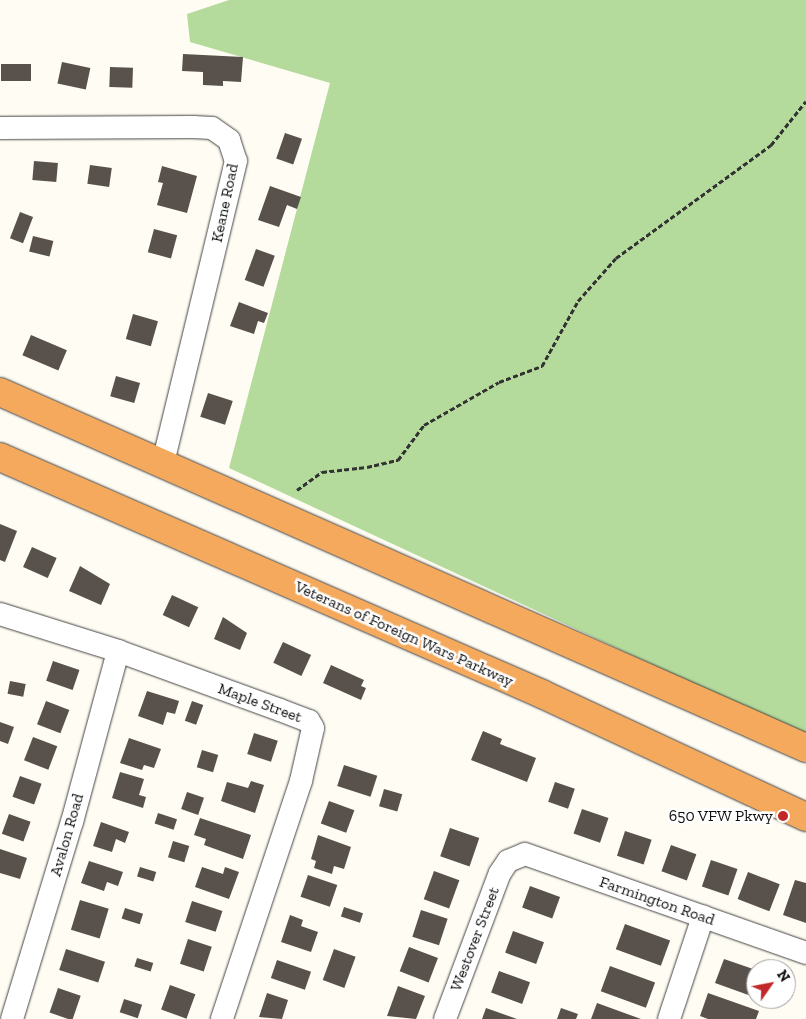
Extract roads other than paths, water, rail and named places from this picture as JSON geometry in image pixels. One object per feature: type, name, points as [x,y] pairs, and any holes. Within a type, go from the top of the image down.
[{"type":"highway","points":[[0,392],[806,748]]},
{"type":"highway","name":"Veterans of Foreign Wars Parkway","points":[[0,457],[542,694],[806,816]]},
{"type":"street","name":"Keane Road","points":[[0,128],[193,127],[212,128],[229,140],[236,161],[163,463]]},
{"type":"street","name":"Maple Street","points":[[0,614],[118,651],[280,710],[309,721],[313,728],[301,781],[222,1019]]},
{"type":"street","name":"Avalon Road","points":[[12,1019],[72,822],[118,651]]},
{"type":"street","name":"Farmington Road","points":[[508,861],[525,854],[806,953]]},
{"type":"street","name":"Westover Street","points":[[445,1019],[500,873],[508,861]]},
{"type":"street","points":[[669,1019],[703,917]]},
{"type":"place","name":"650 VFW Pkwy","points":[[783,816]]}]
